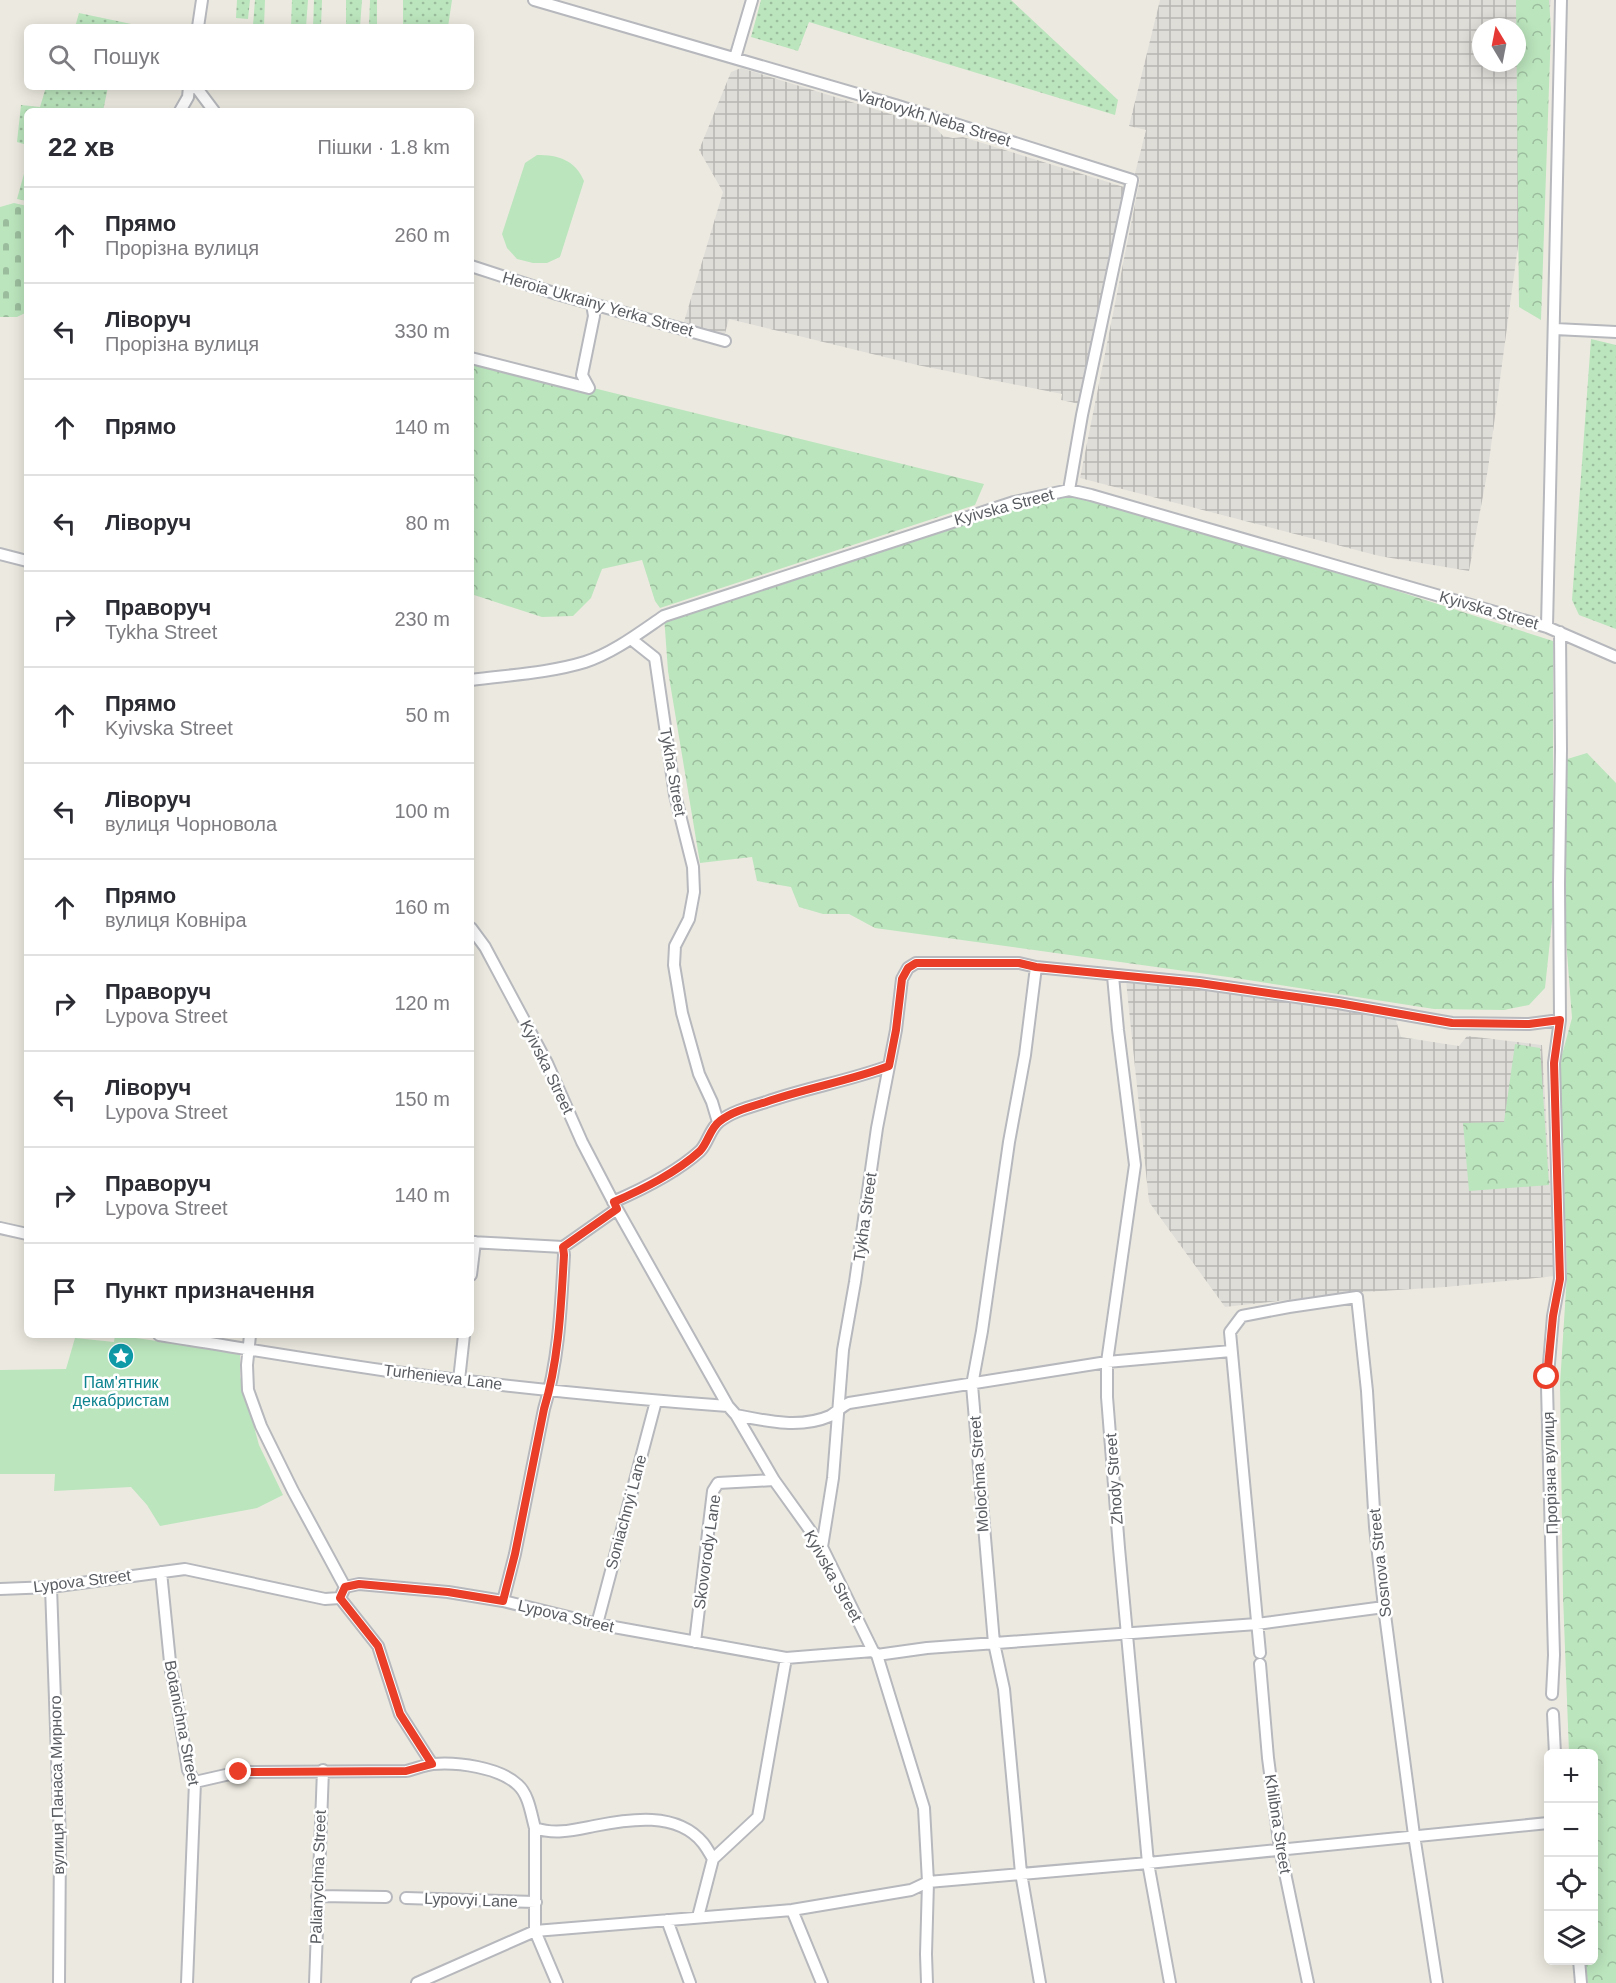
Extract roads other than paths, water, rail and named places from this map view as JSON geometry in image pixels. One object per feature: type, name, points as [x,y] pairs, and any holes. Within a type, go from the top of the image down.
[{"type":"street","points":[[198,24],[202,0]]},
{"type":"street","name":"Vartovykh Neba Street","points":[[534,0],[895,105],[1132,180],[1082,416],[1069,490]]},
{"type":"street","points":[[735,58],[752,0]]},
{"type":"street","points":[[1547,627],[1561,0]]},
{"type":"street","points":[[182,108],[188,97],[189,90]]},
{"type":"street","points":[[198,90],[212,108]]},
{"type":"street","name":"Heroia Ukrainy Yerka Street","points":[[474,267],[592,304],[725,341]]},
{"type":"street","points":[[474,359],[589,388],[582,375],[594,316],[592,304]]},
{"type":"street","points":[[1555,329],[1616,332]]},
{"type":"street","name":"Kyivska Street","points":[[474,680],[585,662],[631,639],[664,616],[691,606],[1014,502],[1069,490],[1114,501],[1547,627],[1616,657]]},
{"type":"street","points":[[0,554],[24,560]]},
{"type":"street","name":"Прорізна вулиця","points":[[1552,1694],[1554,1643],[1547,1387],[1553,1316],[1560,1279],[1554,1063],[1560,1020],[1558,884],[1561,750],[1560,632]]},
{"type":"street","name":"Tykha Street","points":[[631,639],[655,658],[675,795],[693,867],[694,892],[689,919],[675,946],[674,965],[682,1013],[699,1074],[718,1122]]},
{"type":"street","name":"Kyivska Street","points":[[474,932],[485,947],[547,1063],[582,1142],[615,1206],[728,1406],[774,1480],[822,1548],[875,1653],[924,1808],[928,1882],[927,1983]]},
{"type":"street","name":"Tykha Street","points":[[822,1548],[833,1478],[843,1350],[896,1030],[902,979],[908,968],[916,963],[1019,963],[1113,976]]},
{"type":"street","name":"Molochna Street","points":[[1036,967],[1025,1055],[1009,1142],[972,1385],[993,1643],[1004,1689],[1021,1873],[1040,1983]]},
{"type":"street","points":[[1113,976],[1199,983],[1338,1003],[1452,1023],[1529,1024],[1560,1020]]},
{"type":"street","name":"Zhody Street","points":[[1113,976],[1136,1165],[1107,1362],[1107,1397],[1148,1863],[1170,1983]]},
{"type":"street","points":[[474,1242],[563,1247],[615,1206],[701,1150],[718,1122],[738,1110],[889,1066]]},
{"type":"street","points":[[0,1228],[24,1233]]},
{"type":"street","points":[[503,1601],[550,1390],[560,1323],[563,1247]]},
{"type":"street","name":"Sosnova Street","points":[[1231,1352],[1230,1332],[1242,1316],[1358,1297],[1367,1390],[1375,1527],[1384,1607],[1414,1835],[1437,1983]]},
{"type":"street","name":"Turhenieva Lane","points":[[178,1338],[459,1380],[656,1401],[728,1406]]},
{"type":"street","points":[[250,1338],[248,1390],[261,1426],[345,1587],[340,1598],[378,1646],[400,1714],[432,1764]]},
{"type":"street","points":[[459,1380],[464,1338]]},
{"type":"street","points":[[736,1416],[789,1423],[810,1421],[839,1411],[849,1403],[1107,1362],[1231,1352]]},
{"type":"street","name":"Khlibna Street","points":[[1231,1352],[1268,1758],[1280,1849],[1308,1983]]},
{"type":"street","name":"Soniachnyi Lane","points":[[597,1624],[656,1401]]},
{"type":"street","name":"Skovorody Lane","points":[[695,1642],[713,1491],[718,1483],[726,1481],[774,1480]]},
{"type":"street","name":"Lypova Street","points":[[0,1589],[51,1587],[185,1569],[325,1599],[340,1598]]},
{"type":"street","name":"Botanichna Street","points":[[162,1572],[171,1672],[188,1770],[195,1782],[187,1983]]},
{"type":"street","name":"Lypova Street","points":[[345,1587],[359,1584],[448,1592],[503,1601],[597,1624],[786,1658],[1257,1624],[1384,1607]]},
{"type":"street","name":"вулиця Панаса Мирного","points":[[51,1587],[60,1841],[59,1983]]},
{"type":"street","points":[[698,1917],[713,1859],[758,1817],[786,1658]]},
{"type":"street","points":[[1553,1714],[1555,1749]]},
{"type":"street","points":[[195,1782],[239,1772],[406,1771],[432,1764],[466,1765],[496,1772],[518,1784],[527,1800],[535,1828],[535,1931],[557,1983]]},
{"type":"street","name":"Palianychna Street","points":[[315,1983],[322,1770]]},
{"type":"street","points":[[535,1828],[545,1832],[557,1832],[627,1820],[655,1819],[689,1832],[703,1843],[713,1859]]},
{"type":"street","points":[[420,1982],[535,1931],[792,1910],[911,1890],[928,1882],[1148,1863],[1544,1823]]},
{"type":"street","points":[[317,1896],[386,1898]]},
{"type":"street","name":"Lypovyi Lane","points":[[406,1898],[536,1902]]},
{"type":"street","points":[[792,1910],[822,1983]]},
{"type":"street","points":[[667,1920],[690,1983]]},
{"type":"street","points":[[1579,1965],[1581,1983]]},
{"type":"place","name":"Пам'ятник декабристам","points":[[121,1356]]}]
